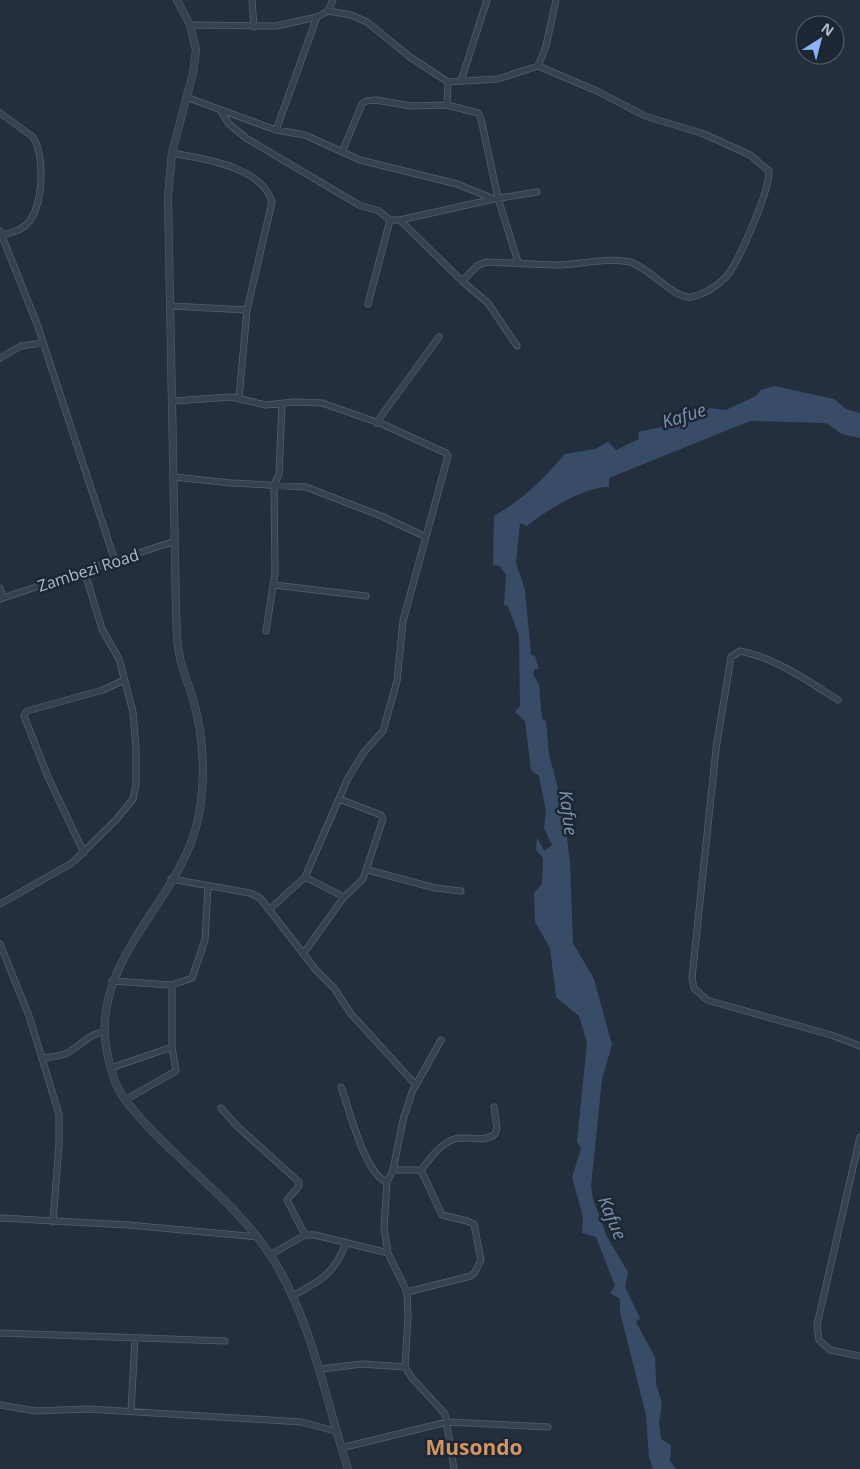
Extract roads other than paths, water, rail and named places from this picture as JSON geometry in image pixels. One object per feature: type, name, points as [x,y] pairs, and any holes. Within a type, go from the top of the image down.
[{"type":"street","points":[[178,0],[194,37],[195,59],[172,153],[168,197],[172,306],[175,541],[178,650],[198,720],[202,771],[200,806],[194,833],[171,879],[112,982],[107,1000],[104,1030],[111,1068],[125,1100],[258,1237],[270,1255],[292,1296],[320,1369],[348,1469]]},
{"type":"street","points":[[252,0],[254,27]]},
{"type":"street","points":[[190,25],[254,27],[285,25],[317,17],[328,11],[333,0]]},
{"type":"street","points":[[461,81],[488,0]]},
{"type":"street","points":[[538,66],[546,46],[556,0]]},
{"type":"street","points":[[328,11],[351,15],[367,22],[410,57],[448,82],[498,79],[538,66],[597,91],[645,116],[704,134],[750,155],[767,168],[769,174],[760,206],[734,265],[726,278],[703,293],[684,296],[630,262],[614,261],[555,265],[482,262],[462,281]]},
{"type":"street","points":[[276,130],[317,17]]},
{"type":"street","points":[[447,105],[448,82]]},
{"type":"street","points":[[186,97],[276,130],[305,135],[374,164],[457,184],[496,198]]},
{"type":"street","points":[[342,152],[362,104],[366,101],[376,100],[411,106],[447,105],[473,110],[480,116],[496,198],[518,262]]},
{"type":"street","points":[[220,110],[228,124],[246,138],[353,202],[379,211],[390,220],[400,220],[496,198],[537,192]]},
{"type":"street","points":[[0,114],[33,137],[41,178],[36,206],[30,219],[22,228],[1,233],[43,343],[115,561]]},
{"type":"street","points":[[172,153],[238,169],[263,188],[271,198],[270,219],[247,310],[239,398]]},
{"type":"street","points":[[368,304],[390,220]]},
{"type":"street","points":[[400,220],[462,281],[488,303],[517,346]]},
{"type":"street","points":[[172,306],[247,310]]},
{"type":"street","points":[[376,422],[438,337]]},
{"type":"street","points":[[0,358],[21,346],[43,343]]},
{"type":"street","points":[[173,401],[239,398],[251,403],[322,403],[376,422],[447,454],[424,536],[426,540],[403,621],[397,681],[383,731],[351,772],[305,877],[271,908]]},
{"type":"street","points":[[266,631],[274,585],[276,536],[274,485],[279,474],[282,404]]},
{"type":"street","points":[[174,477],[313,489],[424,536]]},
{"type":"street","name":"Zambezi Road","points":[[2,599],[175,541]]},
{"type":"street","points":[[0,904],[60,871],[84,853],[133,799],[136,785],[136,738],[133,712],[116,652],[102,629],[84,570]]},
{"type":"street","points":[[274,585],[366,596]]},
{"type":"street","points":[[0,588],[2,599]]},
{"type":"street","points":[[838,700],[794,672],[752,653],[740,651],[731,656],[716,749],[692,978],[694,988],[708,1000],[831,1035],[860,1046]]},
{"type":"street","points":[[84,853],[48,778],[24,716],[27,712],[103,690],[124,680]]},
{"type":"street","points":[[303,954],[344,897],[358,885],[368,870],[382,817],[339,799]]},
{"type":"street","points":[[368,870],[435,888],[461,891]]},
{"type":"street","points":[[305,877],[344,897]]},
{"type":"street","points":[[171,879],[250,893],[260,898],[271,908],[303,954],[334,988],[351,1014],[415,1084]]},
{"type":"street","points":[[112,982],[172,985],[190,980],[194,975],[205,940],[208,887]]},
{"type":"street","points":[[0,944],[29,1016],[59,1114],[60,1127],[53,1222]]},
{"type":"street","points":[[125,1100],[175,1072],[172,1047],[172,985]]},
{"type":"street","points":[[43,1057],[54,1058],[73,1051],[92,1036],[104,1030]]},
{"type":"street","points":[[441,1040],[415,1084],[403,1120],[393,1170],[387,1182],[384,1228],[388,1252],[407,1292],[408,1317],[405,1367],[412,1378],[440,1407],[447,1422],[454,1469]]},
{"type":"street","points":[[111,1068],[172,1047]]},
{"type":"street","points":[[341,1087],[370,1166],[378,1178],[387,1182]]},
{"type":"street","points":[[421,1170],[432,1156],[454,1139],[486,1138],[495,1134],[497,1128],[494,1107]]},
{"type":"street","points":[[221,1108],[237,1126],[298,1180],[299,1186],[288,1200],[305,1235]]},
{"type":"street","points":[[860,1138],[817,1325],[819,1340],[830,1350],[860,1356]]},
{"type":"street","points":[[393,1170],[421,1170]]},
{"type":"street","points":[[407,1292],[471,1276],[481,1260],[474,1224],[467,1220],[442,1215],[421,1170]]},
{"type":"street","points":[[0,1218],[128,1225],[258,1237]]},
{"type":"street","points":[[270,1255],[305,1235],[323,1236],[388,1252]]},
{"type":"street","points":[[292,1296],[322,1279],[332,1269],[341,1258],[346,1242]]},
{"type":"street","points":[[0,1333],[225,1341]]},
{"type":"street","points":[[131,1411],[135,1339]]},
{"type":"street","points":[[320,1369],[362,1364],[405,1367]]},
{"type":"street","points":[[0,1405],[53,1412],[72,1408],[302,1422],[338,1432]]},
{"type":"street","points":[[341,1448],[447,1422],[548,1427]]},
{"type":"water","points":[[774,386],[834,399],[846,409],[860,413],[860,438],[842,434],[826,423],[750,421],[609,478],[609,487],[578,495],[544,513],[527,526],[520,523],[516,563],[525,590],[531,655],[535,656],[539,669],[535,669],[533,674],[539,685],[542,718],[546,722],[549,754],[564,812],[570,863],[573,943],[594,979],[612,1045],[602,1079],[591,1186],[593,1199],[607,1237],[628,1272],[625,1287],[640,1318],[636,1322],[655,1357],[656,1383],[662,1404],[659,1422],[661,1439],[671,1445],[670,1461],[676,1469],[653,1469],[649,1457],[646,1415],[620,1312],[620,1299],[610,1293],[615,1286],[596,1237],[582,1233],[583,1217],[572,1177],[581,1149],[577,1141],[587,1043],[579,1016],[556,997],[550,948],[535,922],[534,893],[542,884],[543,858],[536,850],[537,837],[544,851],[552,845],[544,828],[546,811],[539,776],[531,770],[525,721],[515,712],[520,706],[519,636],[508,606],[504,605],[506,575],[500,566],[493,565],[494,516],[532,489],[565,454],[595,449],[608,442],[616,450],[639,439],[638,432],[690,421],[710,408],[726,410],[756,396],[761,390]]},
{"type":"district","name":"Musondo","points":[[474,1448]]},
{"type":"water label","name":"Kafue","points":[[684,416]]},
{"type":"water label","name":"Kafue","points":[[568,813]]},
{"type":"water label","name":"Kafue","points":[[612,1218]]}]
